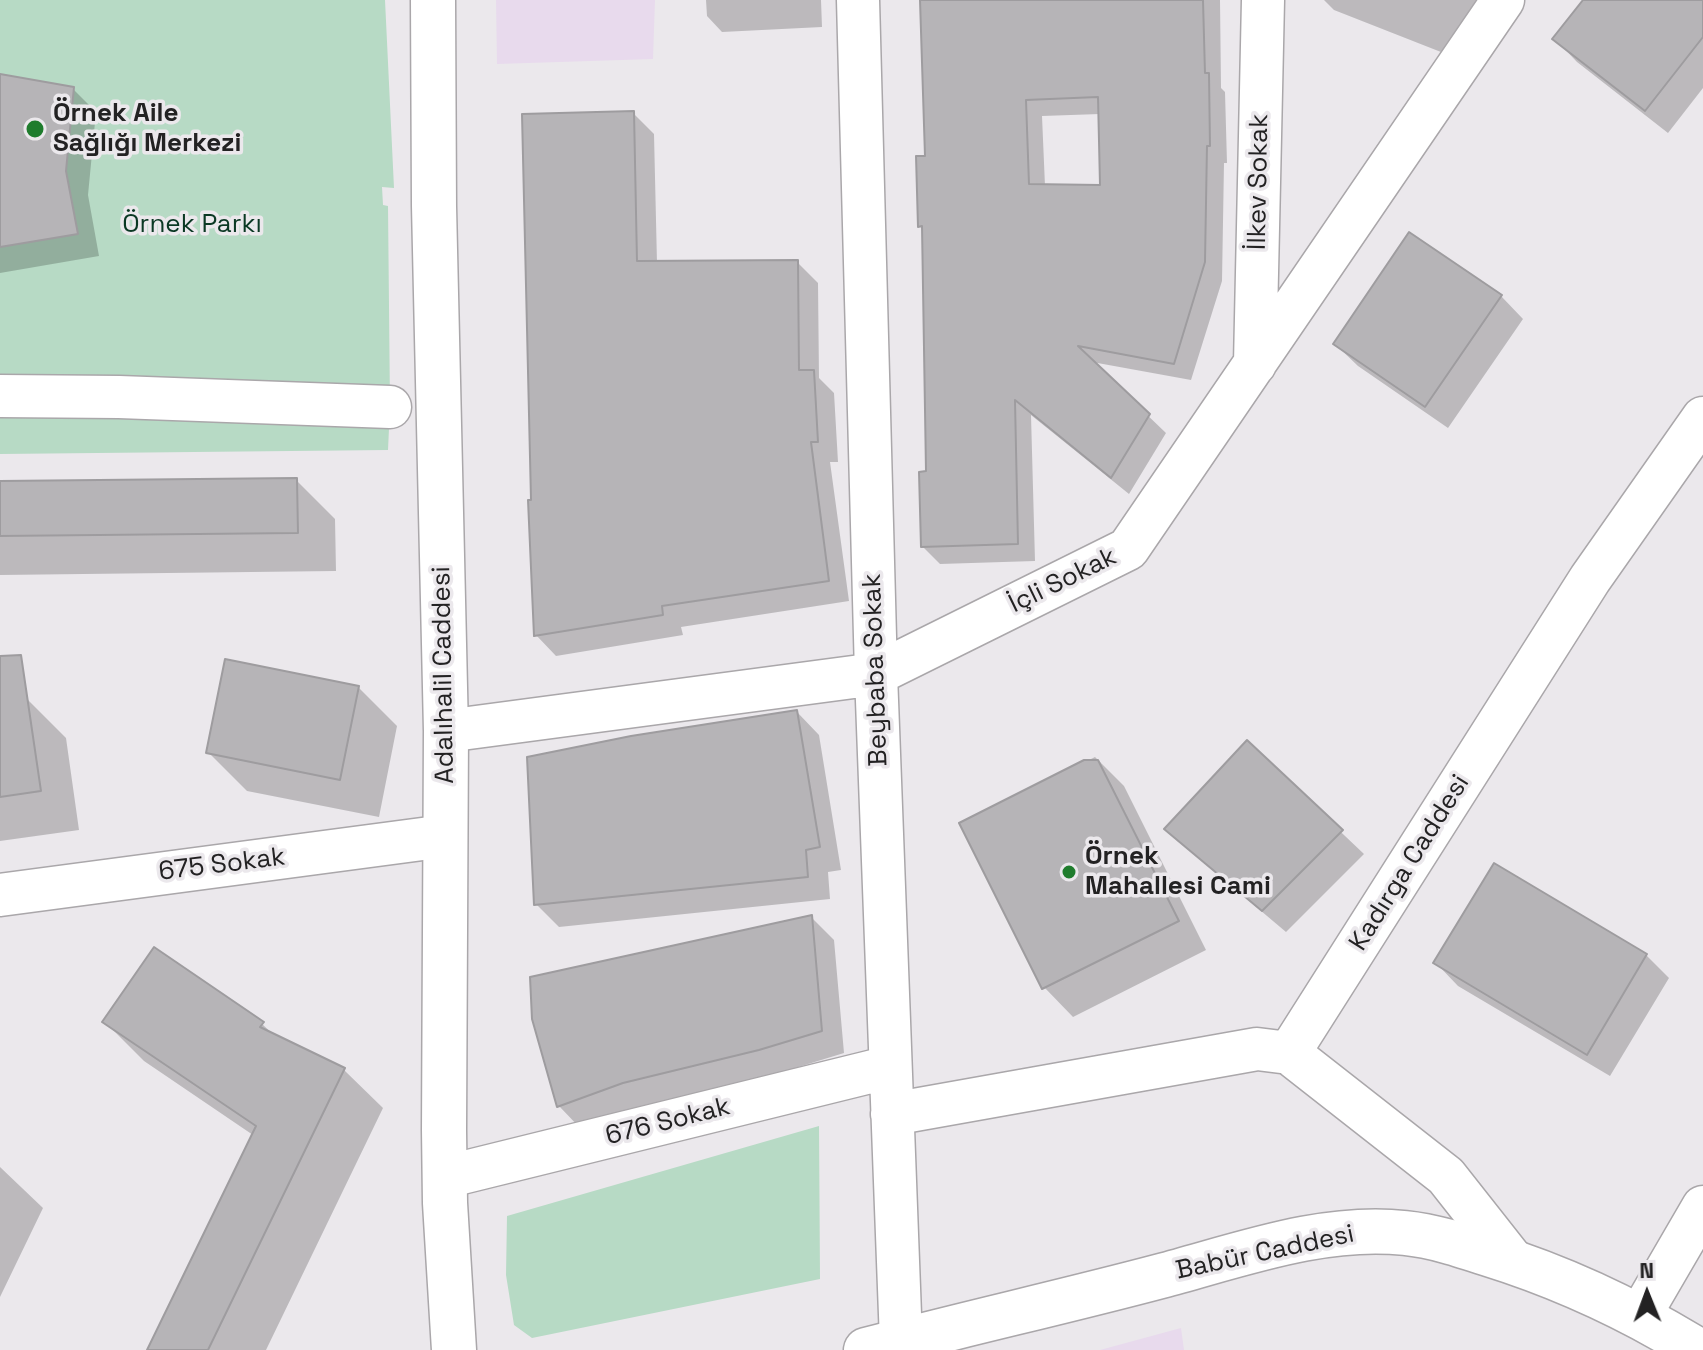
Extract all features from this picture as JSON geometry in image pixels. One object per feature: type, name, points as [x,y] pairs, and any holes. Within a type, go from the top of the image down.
[{"type":"street","name":"Adalıhalil Caddesi","points":[[433,0],[434,206],[446,731],[445,1177],[454,1350]]},
{"type":"street","name":"Beybaba Sokak","points":[[858,0],[876,674],[892,1114],[884,1345]]},
{"type":"street","name":"İlkev Sokak","points":[[1255,364],[1263,0]]},
{"type":"street","name":"İçli Sokak","points":[[446,731],[876,674],[1128,549],[1503,0]]},
{"type":"street","points":[[0,396],[390,407]]},
{"type":"street","name":"Kadırga Caddesi","points":[[1289,1053],[1590,579],[1703,418]]},
{"type":"street","name":"675 Sokak","points":[[0,895],[445,836]]},
{"type":"street","points":[[892,1114],[1257,1049],[1289,1053],[1446,1176],[1513,1261]]},
{"type":"street","name":"676 Sokak","points":[[445,1177],[890,1067]]},
{"type":"street","points":[[1639,1317],[1703,1207]]},
{"type":"street","name":"Babür Caddesi","points":[[884,1345],[1237,1254],[1322,1236],[1366,1232],[1406,1233],[1450,1242],[1513,1261],[1588,1290],[1697,1350]]},
{"type":"shaded area","points":[[496,0],[655,0],[653,59],[497,64]]},
{"type":"shaded area","points":[[1181,1328],[1184,1350],[1100,1350]]},
{"type":"green space","name":"Örnek Parkı","points":[[0,0],[385,0],[394,188],[382,187],[383,205],[388,206],[388,450],[0,454]]},
{"type":"green space","points":[[819,1126],[820,1279],[532,1338],[514,1325],[506,1275],[507,1216]]},
{"type":"building","points":[[920,0],[1203,0],[1205,73],[1209,73],[1210,146],[1207,146],[1205,262],[1174,364],[1078,346],[1150,414],[1111,478],[1015,400],[1018,544],[921,547],[919,472],[926,471],[922,226],[918,227],[916,156],[925,156]],"holes":[[[1098,97],[1100,185],[1029,184],[1026,100]]]},
{"type":"building","points":[[1583,0],[1703,0],[1703,37],[1645,111],[1552,39]]},
{"type":"building","name":"Örnek Aile Sağlığı Merkezi","points":[[0,74],[74,87],[66,171],[78,234],[0,247]]},
{"type":"building","points":[[634,111],[637,261],[798,260],[799,370],[814,370],[818,442],[811,442],[829,581],[662,606],[663,615],[534,636],[528,500],[531,500],[522,114]]},
{"type":"building","points":[[1409,232],[1502,295],[1425,407],[1333,344]]},
{"type":"building","points":[[297,478],[298,533],[0,536],[0,481]]},
{"type":"building","points":[[21,655],[41,791],[0,797],[0,656]]},
{"type":"building","points":[[225,659],[359,686],[340,780],[206,753]]},
{"type":"building","points":[[797,710],[820,847],[806,850],[808,877],[534,905],[527,757],[631,736]]},
{"type":"building","points":[[1247,740],[1343,830],[1262,911],[1164,829]]},
{"type":"building","name":"Örnek Mahallesi Cami","points":[[1084,760],[1098,760],[1179,921],[1042,989],[959,823]]},
{"type":"building","points":[[1494,863],[1647,954],[1587,1055],[1433,963]]},
{"type":"building","points":[[812,915],[822,1031],[759,1050],[623,1083],[557,1107],[532,1019],[530,977]]},
{"type":"building","points":[[154,947],[264,1022],[260,1027],[345,1068],[208,1350],[147,1350],[256,1126],[102,1022]]},
{"type":"place","name":"Örnek Aile Sağlığı Merkezi","points":[[35,129]]},
{"type":"place","name":"Örnek Mahallesi Cami","points":[[1069,872]]}]
